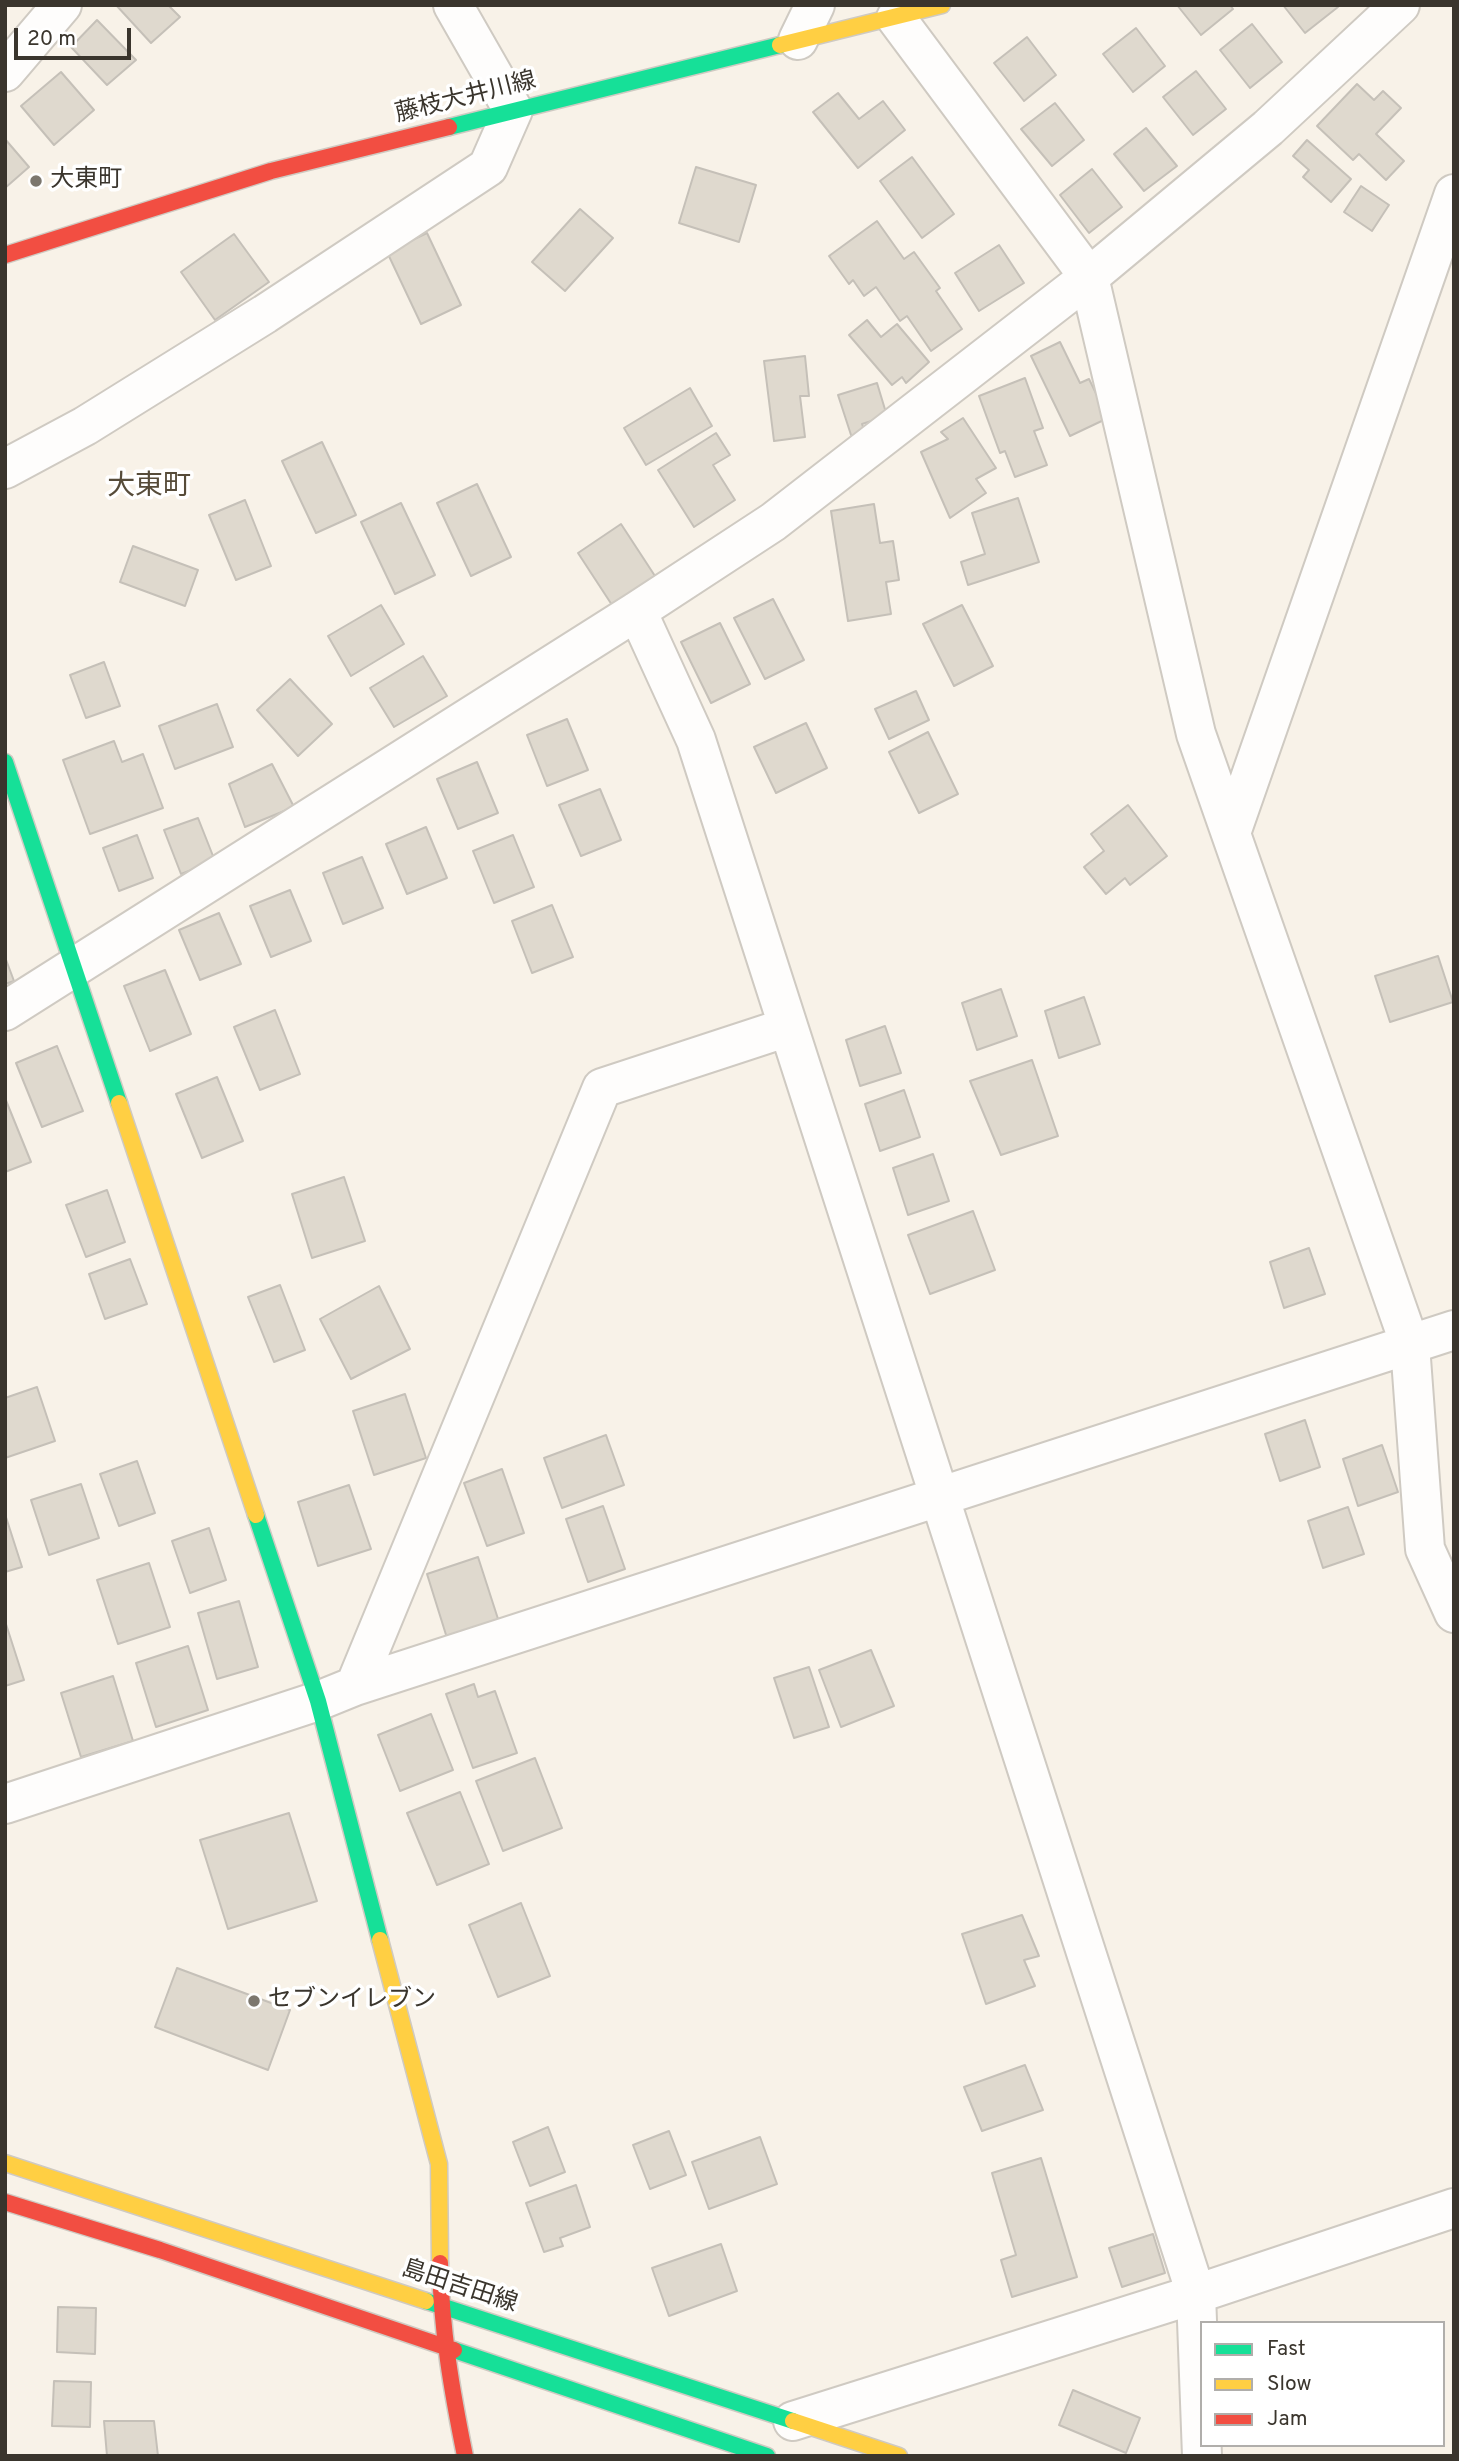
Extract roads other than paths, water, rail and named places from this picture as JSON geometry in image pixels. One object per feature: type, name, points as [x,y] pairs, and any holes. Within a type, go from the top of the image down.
[{"type":"main road","name":"藤枝大井川線","points":[[5,254],[271,171],[942,5]]},
{"type":"main road","points":[[5,762],[318,1701],[439,2164],[441,2305],[465,2456]]},
{"type":"main road","name":"島田吉田線","points":[[5,2164],[899,2456]]},
{"type":"main road","points":[[5,2202],[160,2250],[767,2456]]},
{"type":"street","points":[[5,72],[62,5]]},
{"type":"street","points":[[5,469],[85,426],[265,314],[488,167],[513,110],[453,5]]},
{"type":"street","points":[[798,40],[815,5]]},
{"type":"street","points":[[5,1010],[637,611],[773,522],[1089,277],[1268,128],[1400,5]]},
{"type":"street","points":[[896,18],[1089,277],[1196,734],[1410,1345],[1425,1549],[1454,1614]]},
{"type":"street","points":[[1231,833],[1454,194]]},
{"type":"street","points":[[637,611],[696,740],[937,1496],[1196,2294],[1200,2402]]},
{"type":"street","points":[[355,1686],[602,1088],[788,1027]]},
{"type":"street","points":[[5,1804],[318,1701],[355,1686],[1454,1330]]},
{"type":"street","points":[[793,2421],[1196,2294],[1454,2208]]},
{"type":"place","name":"大東町","points":[[36,181]]},
{"type":"place","name":"セブンイレブン","points":[[254,2001]]},
{"type":"district","name":"大東町","points":[[149,488]]}]
